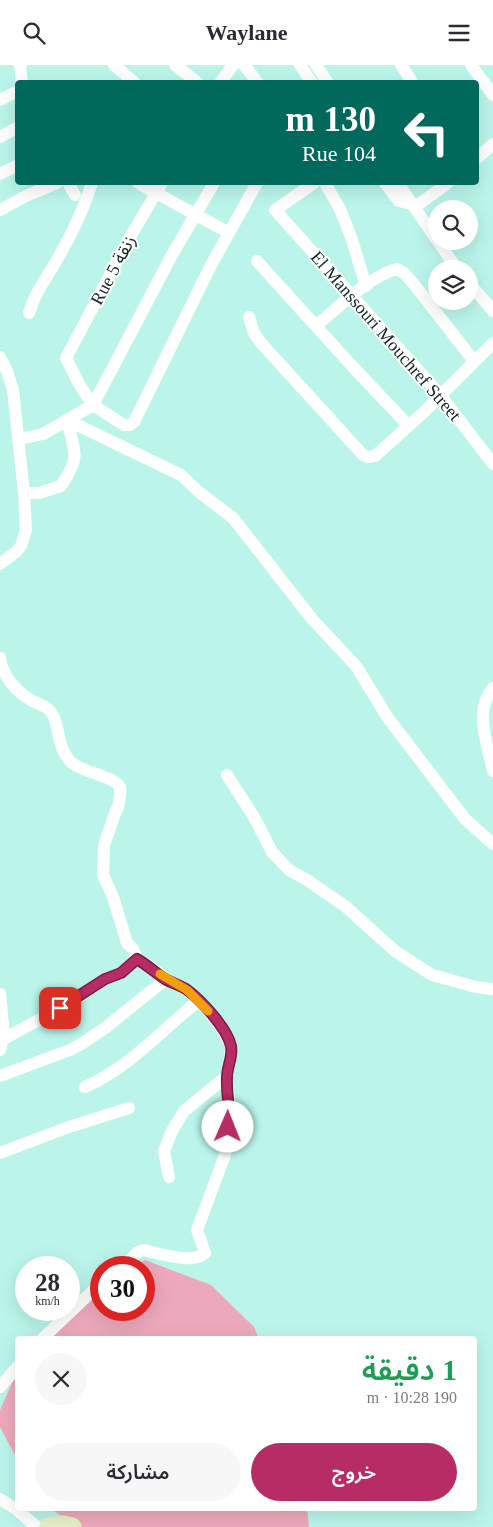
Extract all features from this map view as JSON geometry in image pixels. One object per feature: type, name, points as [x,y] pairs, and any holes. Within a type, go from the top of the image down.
[{"type":"street","points":[[20,65],[22,80]]},
{"type":"street","points":[[114,65],[132,80]]},
{"type":"street","points":[[175,65],[194,80]]},
{"type":"street","points":[[222,80],[233,65]]},
{"type":"street","points":[[244,65],[256,80]]},
{"type":"street","points":[[300,65],[310,80]]},
{"type":"street","points":[[316,65],[326,80]]},
{"type":"street","points":[[401,65],[411,80]]},
{"type":"street","points":[[470,65],[493,95]]},
{"type":"street","points":[[0,99],[15,92]]},
{"type":"street","points":[[0,137],[15,129]]},
{"type":"street","points":[[479,156],[493,144]]},
{"type":"street","points":[[0,173],[15,166]]},
{"type":"street","points":[[0,210],[52,185]]},
{"type":"street","points":[[69,185],[75,195]]},
{"type":"street","points":[[29,313],[39,287],[53,267],[85,204],[90,185]]},
{"type":"street","points":[[146,185],[159,188],[196,214],[229,233]]},
{"type":"street","points":[[19,439],[43,434],[93,405],[173,253],[213,185]]},
{"type":"street","points":[[93,405],[124,425],[130,425],[134,422],[191,305],[256,185]]},
{"type":"street","name":"El Manssouri Mouchref Street","points":[[311,185],[275,209],[353,295],[440,396],[493,464]]},
{"type":"street","points":[[326,185],[340,209],[366,286]]},
{"type":"street","points":[[387,185],[399,201],[414,206]]},
{"type":"street","points":[[399,185],[428,227]]},
{"type":"street","points":[[414,206],[445,185]]},
{"type":"street","name":"Rue 5 زنقة","points":[[93,405],[79,384],[66,358],[130,237],[159,188]]},
{"type":"street","points":[[257,261],[408,425]]},
{"type":"street","points":[[316,327],[366,286],[393,270],[401,271],[474,361]]},
{"type":"street","points":[[478,294],[493,311]]},
{"type":"street","points":[[249,317],[254,333],[261,343],[363,455],[368,457],[375,456],[440,396],[493,343]]},
{"type":"street","points":[[0,357],[13,390],[26,531],[16,553],[0,564]]},
{"type":"street","points":[[24,493],[39,493],[61,487],[72,469],[76,456],[67,420]]},
{"type":"street","points":[[67,420],[181,475],[199,492],[233,518],[312,619],[356,666],[388,717],[465,819],[493,844]]},
{"type":"street","points":[[0,658],[5,676],[13,685],[25,697],[51,711],[56,722],[60,745],[71,762],[85,771],[112,780],[120,787],[118,808],[104,845],[102,875],[113,897],[127,943],[137,959],[166,979],[187,990],[216,1019],[231,1046],[227,1076],[230,1115],[224,1155],[197,1230],[205,1253],[192,1259],[143,1250],[134,1256]]},
{"type":"street","points":[[493,688],[488,694],[483,716],[490,742],[493,771]]},
{"type":"street","points":[[227,775],[254,817],[272,852],[289,871],[307,880],[345,906],[395,951],[432,975],[476,987],[493,989]]},
{"type":"street","points":[[1,1044],[75,1000],[105,979],[121,973],[137,959]]},
{"type":"street","points":[[0,1075],[70,1050],[83,1043],[105,1028],[166,979]]},
{"type":"street","points":[[1,1000],[4,1029],[1,1044]]},
{"type":"street","points":[[85,1087],[122,1066],[198,1001]]},
{"type":"street","points":[[169,1177],[164,1151],[184,1111],[227,1076]]},
{"type":"street","points":[[0,1153],[69,1127],[129,1108]]},
{"type":"street","points":[[45,1336],[90,1293]]},
{"type":"street","points":[[0,1387],[15,1370]]},
{"type":"street","points":[[0,1499],[15,1508]]},
{"type":"street","points":[[21,1511],[56,1526]]},
{"type":"shaded area","points":[[155,1264],[211,1285],[254,1327],[258,1336],[41,1336],[62,1321],[80,1321],[80,1307],[90,1300],[90,1321],[155,1321]]},
{"type":"shaded area","points":[[15,1376],[15,1455],[0,1427],[0,1410]]},
{"type":"shaded area","points":[[53,1511],[307,1511],[309,1527],[80,1527]]},
{"type":"slow traffic","points":[[160,974],[187,990],[208,1011]]},
{"type":"route","points":[[60,1008],[105,979],[121,973],[137,959],[166,979],[187,990],[216,1019],[231,1046],[227,1076],[230,1115],[228,1127]]}]
